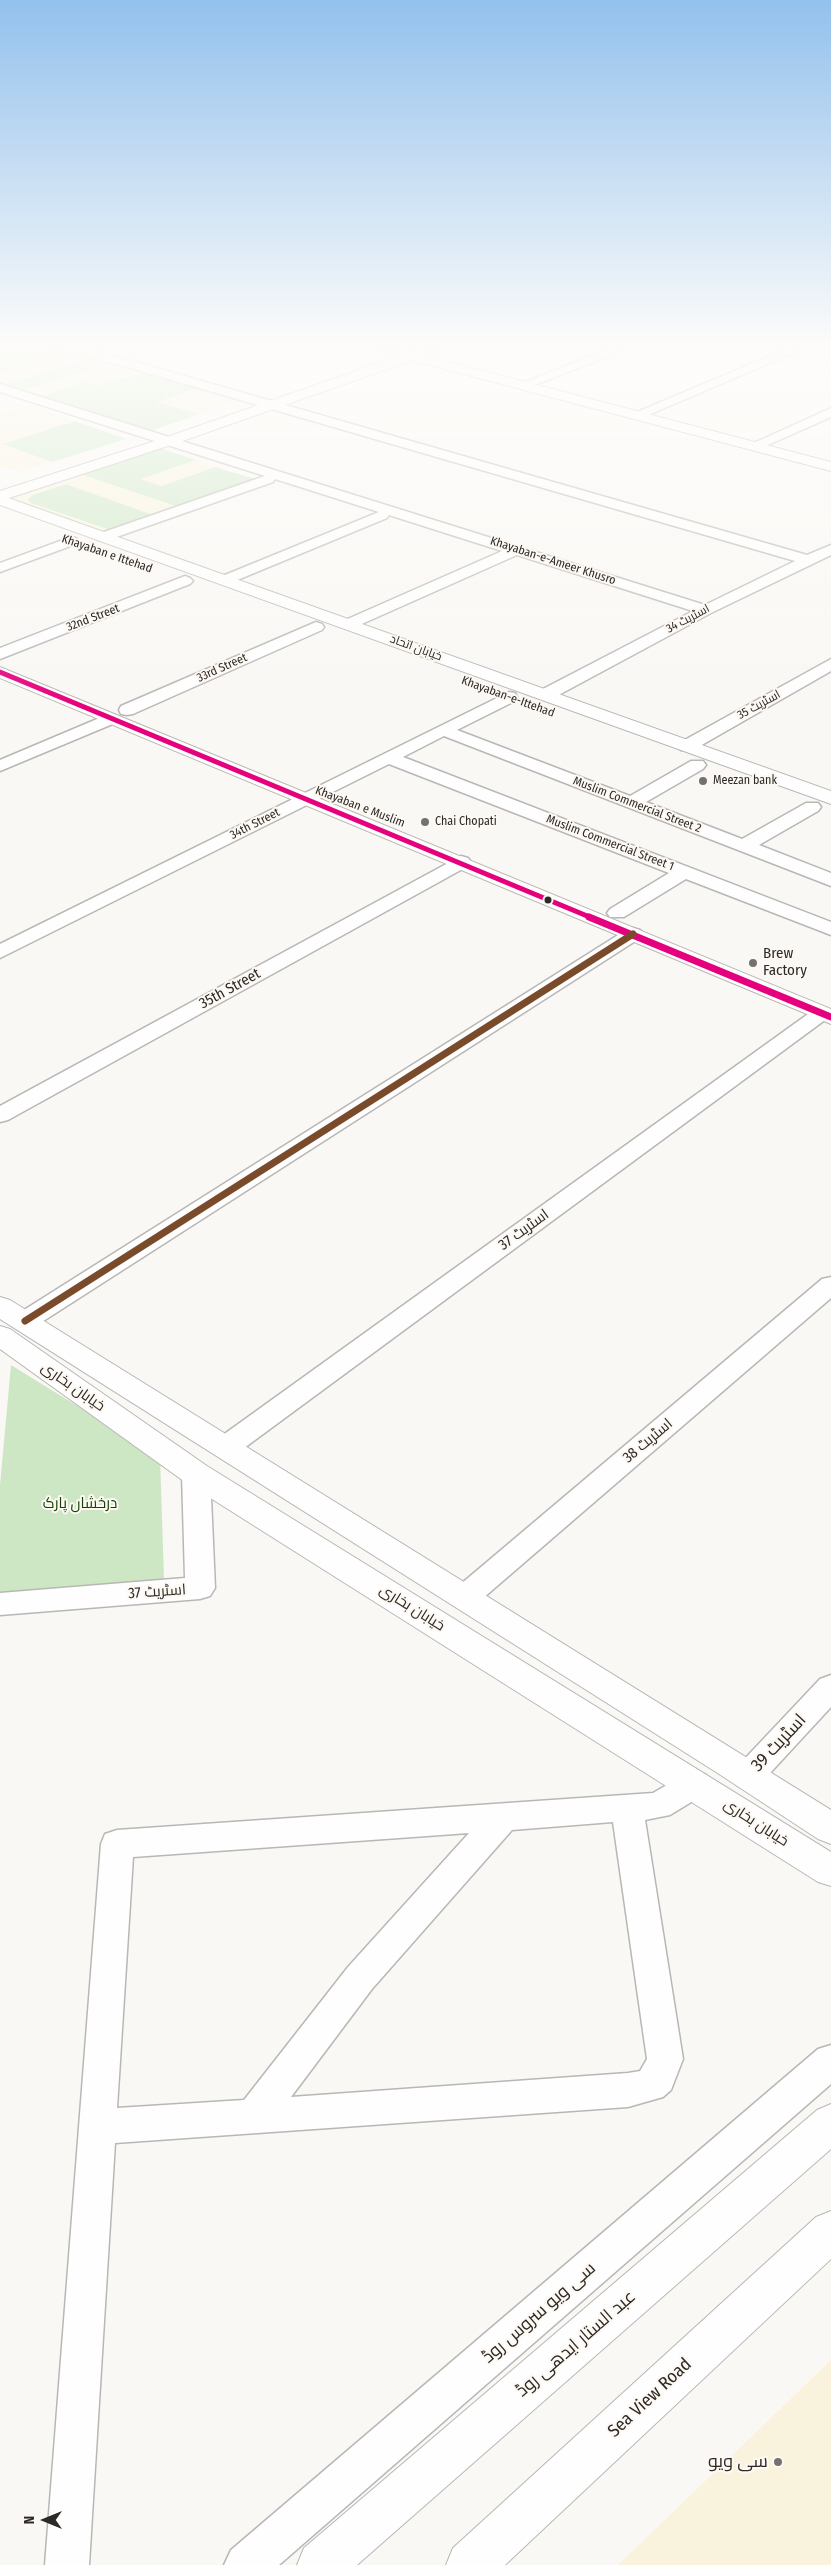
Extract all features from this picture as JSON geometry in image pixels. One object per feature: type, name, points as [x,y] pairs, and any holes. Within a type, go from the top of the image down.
[{"type":"main road","points":[[0,486],[59,469]]},
{"type":"main road","points":[[0,496],[76,469]]},
{"type":"main road","name":"خیابان اتحاد","points":[[0,500],[547,694],[831,798]]},
{"type":"main road","name":"Khayaban e Ittehad","points":[[0,517],[185,582]]},
{"type":"main road","name":"Khayaban-e-Ittehad","points":[[185,582],[316,627],[831,814]]},
{"type":"main road","name":"Khayaban e Muslim","points":[[0,660],[50,686],[312,796],[461,862],[617,912],[828,1010]]},
{"type":"main road","name":"Khayaban e Muslim","points":[[0,672],[50,686]]},
{"type":"main road","name":"Khayaban e Muslim","points":[[312,796],[535,885],[633,934],[745,973]]},
{"type":"main road","name":"خیابان بخاری","points":[[8,1321],[127,1385],[831,1829]]},
{"type":"main road","name":"خیابان بخاری","points":[[8,1321],[101,1406],[196,1474],[695,1784],[831,1871]]},
{"type":"main road","points":[[101,1406],[127,1385]]},
{"type":"main road","name":"عبد الستار ایدھی روڈ","points":[[321,2565],[831,2123]]},
{"type":"main road","name":"Sea View Road","points":[[470,2565],[831,2231]]},
{"type":"street","name":"Khayaban-e-Ameer Khusro","points":[[238,469],[382,515],[458,535]]},
{"type":"street","name":"Khayaban-e-Ameer Khusro","points":[[247,469],[701,612]]},
{"type":"street","points":[[513,469],[819,555]]},
{"type":"street","points":[[103,537],[268,479]]},
{"type":"street","points":[[225,580],[382,515]]},
{"type":"street","points":[[0,568],[71,541]]},
{"type":"street","points":[[349,624],[512,552]]},
{"type":"street","name":"اسٹریٹ 34","points":[[547,694],[701,612],[819,555]]},
{"type":"street","name":"32nd Street","points":[[0,654],[185,582]]},
{"type":"street","name":"33rd Street","points":[[0,766],[316,627]]},
{"type":"street","name":"اسٹریٹ 35","points":[[687,746],[831,664]]},
{"type":"street","name":"34th Street","points":[[0,952],[509,697]]},
{"type":"street","name":"Muslim Commercial Street 2","points":[[443,730],[831,880]]},
{"type":"street","name":"Muslim Commercial Street 1","points":[[388,757],[831,929]]},
{"type":"street","points":[[631,803],[697,765]]},
{"type":"street","points":[[744,846],[812,807]]},
{"type":"street","name":"35th Street","points":[[0,1116],[461,862]]},
{"type":"street","points":[[617,912],[684,872]]},
{"type":"street","points":[[8,1321],[633,934]]},
{"type":"street","name":"اسٹریٹ 37","points":[[226,1447],[828,1010]]},
{"type":"street","name":"اسٹریٹ 38","points":[[465,1597],[831,1285]]},
{"type":"street","name":"اسٹریٹ 37","points":[[0,1604],[200,1588],[196,1474]]},
{"type":"street","name":"اسٹریٹ 39","points":[[748,1776],[831,1687]]},
{"type":"street","points":[[67,2565],[117,1844],[659,1806],[695,1784]]},
{"type":"street","points":[[97,2127],[628,2090],[650,2085],[658,2078],[665,2059],[627,1808]]},
{"type":"street","points":[[254,2116],[360,1978],[504,1816]]},
{"type":"street","name":"سی ویو سروس روڈ","points":[[246,2565],[831,2060]]},
{"type":"green space","points":[[90,469],[171,469],[142,479],[161,486],[210,469],[221,469],[255,479],[175,506],[77,473]]},
{"type":"green space","points":[[66,484],[151,514],[110,530],[30,503],[28,499],[32,495]]},
{"type":"green space","name":"درخشاں پارک","points":[[11,1365],[160,1457],[164,1579],[0,1593],[0,1485]]},
{"type":"sand","points":[[8,469],[29,469],[18,472]]},
{"type":"sand","points":[[171,469],[210,469],[161,486],[141,479]]},
{"type":"sand","points":[[77,473],[175,506],[151,514],[66,484],[32,495],[28,499],[30,503],[110,530],[102,533],[3,498]]},
{"type":"sand","name":"سی ویو","points":[[831,2360],[831,2565],[618,2565]]},
{"type":"transit line","points":[[0,672],[831,1017]]},
{"type":"transit line","points":[[25,1321],[633,934]]},
{"type":"place","name":"Meezan bank","points":[[703,781]]},
{"type":"place","name":"Chai Chopati","points":[[425,822]]},
{"type":"place","name":"Brew Factory","points":[[753,963]]},
{"type":"place","name":"سی ویو","points":[[778,2462]]}]
